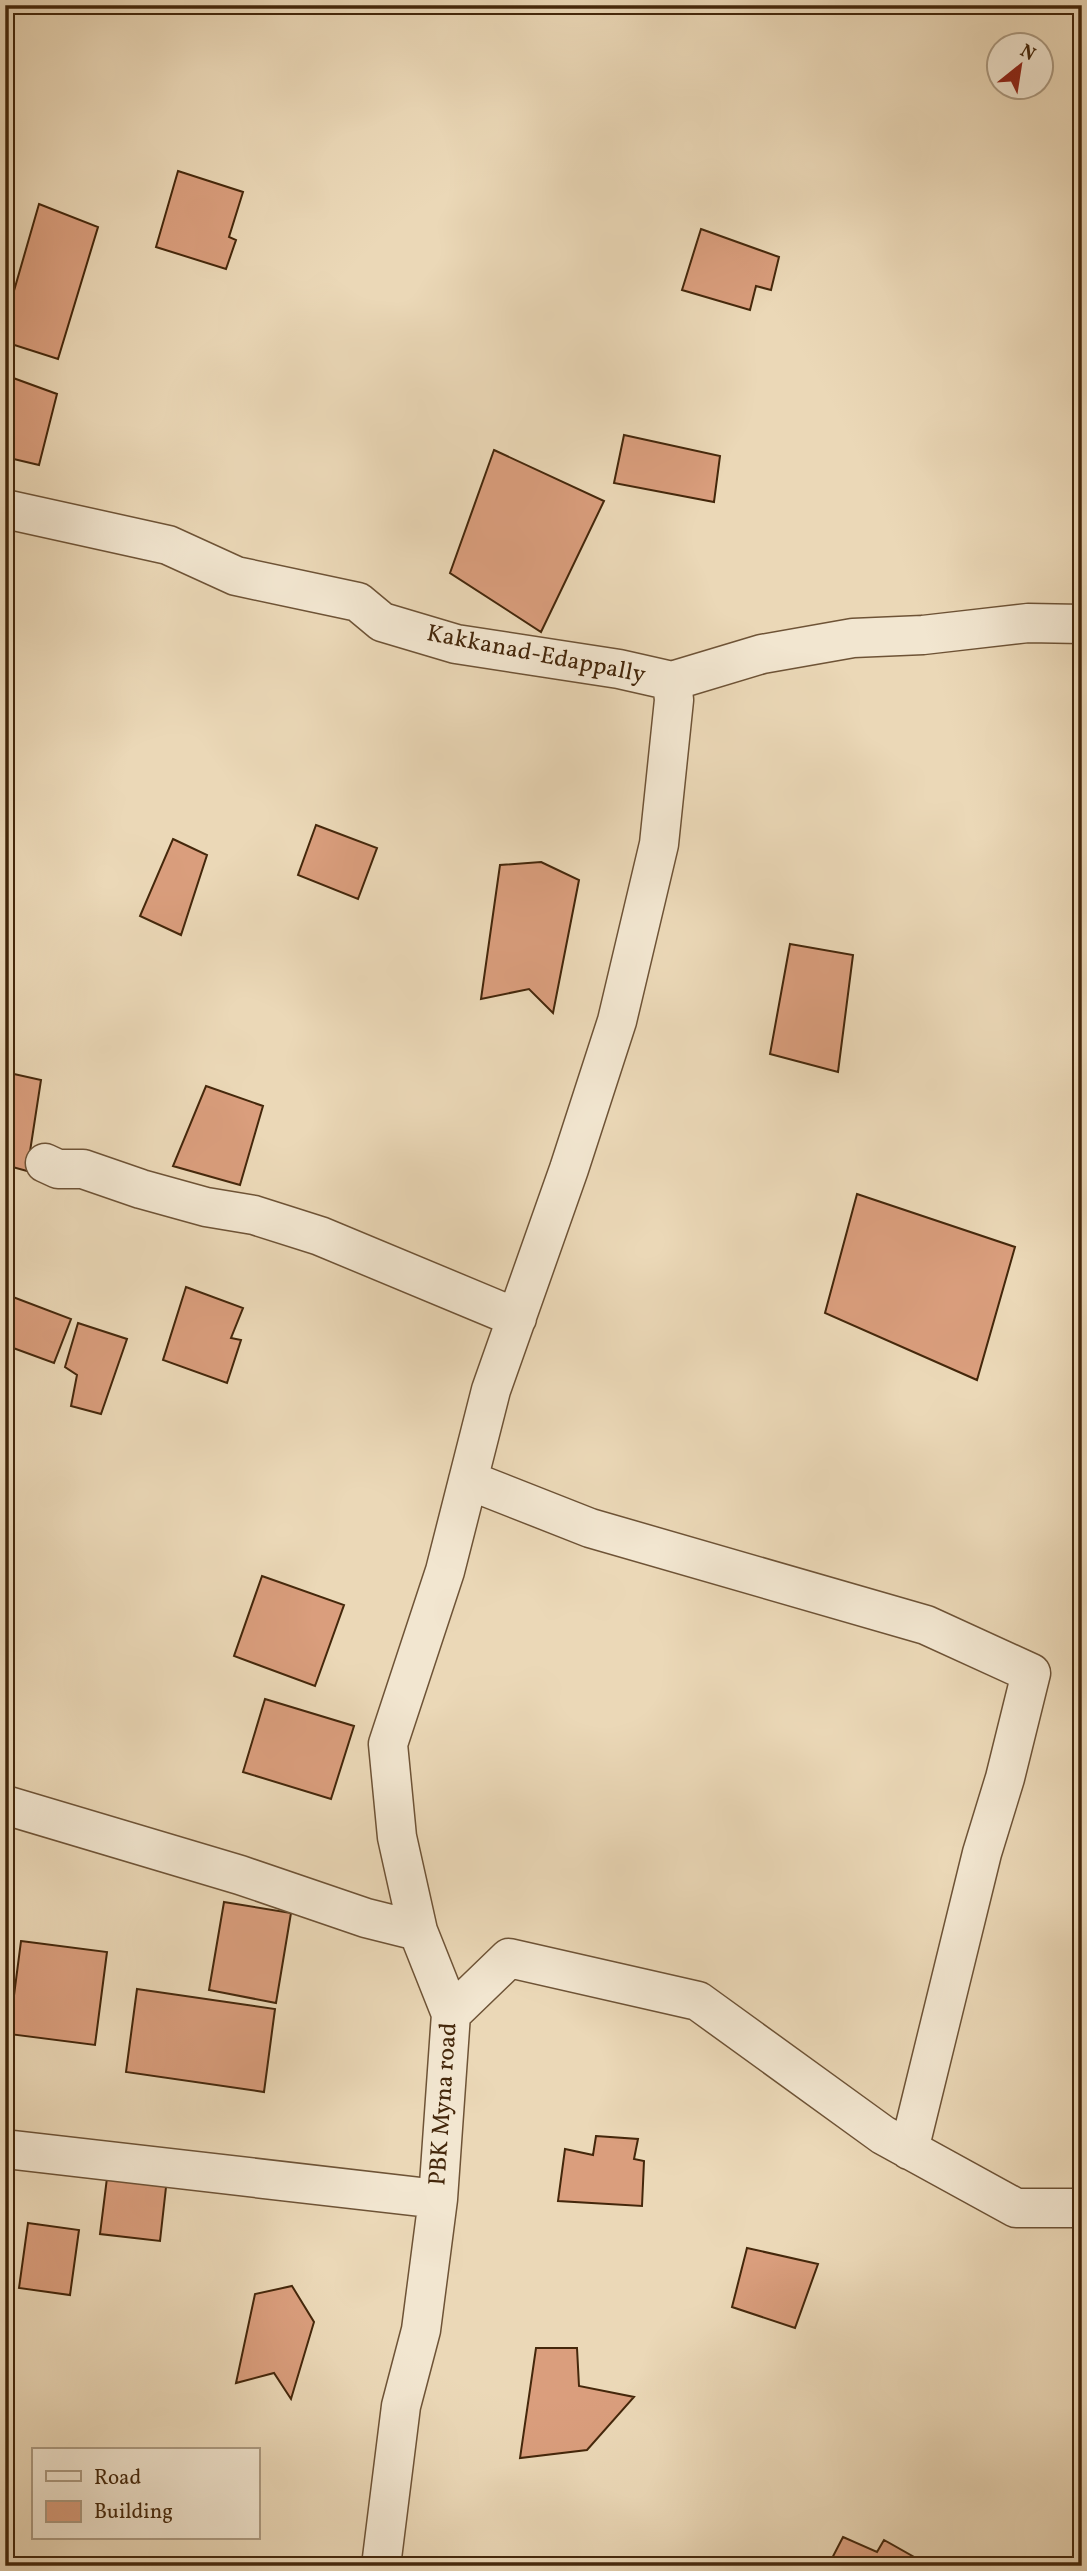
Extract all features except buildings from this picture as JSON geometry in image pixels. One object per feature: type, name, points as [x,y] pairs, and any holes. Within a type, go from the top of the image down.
[{"type":"street","name":"Kakkanad-Edappally","points":[[5,509],[168,545],[236,576],[358,601],[382,622],[456,643],[619,669],[672,681],[762,654],[853,638],[923,635],[1028,623],[1082,624]]},
{"type":"street","name":"PBK Myna road","points":[[381,2566],[401,2406],[421,2330],[438,2199],[451,2014],[418,1930],[397,1837],[388,1744],[444,1571],[491,1390],[569,1169],[617,1021],[659,844],[674,700],[672,681]]},
{"type":"street","points":[[45,1163],[58,1169],[83,1168],[141,1189],[206,1207],[254,1215],[294,1228],[517,1318]]},
{"type":"street","points":[[468,1480],[590,1528],[926,1625],[1031,1673],[1005,1778],[982,1853],[909,2150]]},
{"type":"street","points":[[5,1805],[240,1875],[366,1918],[418,1930]]},
{"type":"street","points":[[451,2014],[509,1958],[698,2001],[883,2135],[1016,2208],[1082,2208]]},
{"type":"street","points":[[5,2149],[438,2199]]}]
